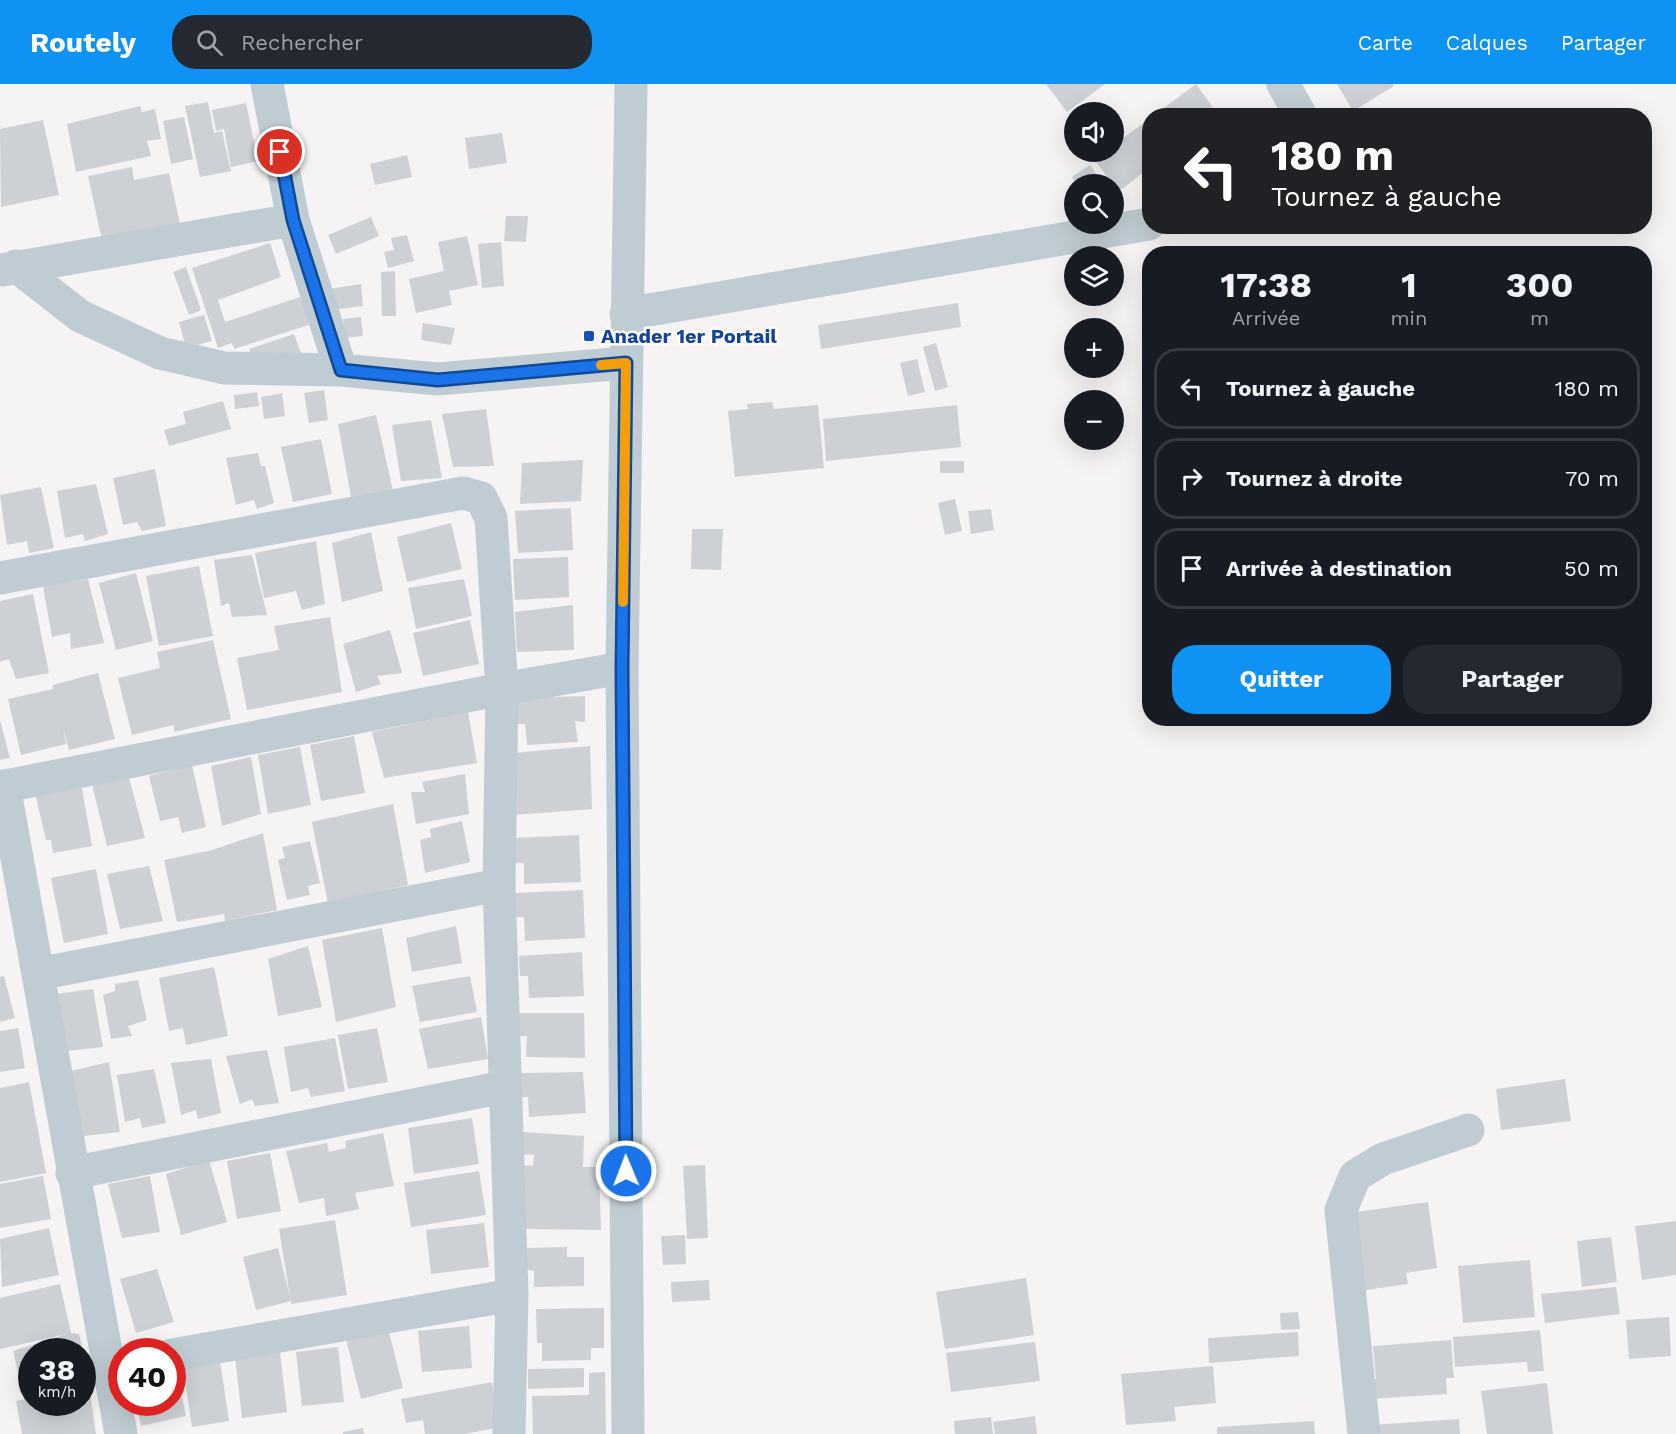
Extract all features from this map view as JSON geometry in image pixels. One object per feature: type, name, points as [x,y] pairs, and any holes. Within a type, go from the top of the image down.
[{"type":"street","points":[[267,84],[293,220],[341,370]]},
{"type":"street","points":[[628,1434],[622,668],[631,84]]},
{"type":"street","points":[[1283,84],[1296,108]]},
{"type":"street","points":[[8,268],[293,220]]},
{"type":"street","points":[[626,314],[1142,225]]},
{"type":"street","points":[[8,268],[80,316],[160,353],[224,369],[341,370],[438,380],[626,363]]},
{"type":"street","points":[[0,578],[463,492],[481,498],[491,518],[502,689],[499,885],[512,1296],[509,1434]]},
{"type":"street","points":[[108,1338],[72,1173],[38,974],[11,887],[2,787],[502,689],[622,668]]},
{"type":"street","points":[[38,974],[499,885]]},
{"type":"street","points":[[72,1173],[504,1087]]},
{"type":"street","points":[[1364,1434],[1341,1210],[1355,1176],[1383,1159],[1467,1130]]},
{"type":"street","points":[[186,1353],[512,1296]]},
{"type":"street","points":[[119,1416],[121,1434]]},
{"type":"building","points":[[1046,84],[1105,84],[1081,102],[1064,102],[1064,108]]},
{"type":"building","points":[[1196,84],[1213,108],[1164,108]]},
{"type":"building","points":[[1337,84],[1393,84],[1394,86],[1358,108],[1351,108]]},
{"type":"building","points":[[208,102],[214,133],[222,131],[231,171],[200,177],[185,106]]},
{"type":"building","points":[[246,103],[258,161],[231,167],[224,129],[216,131],[212,110]]},
{"type":"building","points":[[140,106],[142,112],[155,109],[161,139],[147,141],[151,156],[76,172],[67,124]]},
{"type":"building","points":[[184,117],[193,159],[171,164],[163,121]]},
{"type":"building","points":[[43,120],[59,195],[1,207],[0,129]]},
{"type":"building","points":[[1142,124],[1142,173],[1124,187],[1124,174],[1105,174],[1096,162],[1124,162],[1124,137]]},
{"type":"building","points":[[502,133],[507,163],[469,169],[465,138]]},
{"type":"building","points":[[407,155],[412,177],[375,185],[370,164]]},
{"type":"building","points":[[1090,165],[1096,174],[1076,174]]},
{"type":"building","points":[[132,167],[134,180],[169,173],[180,224],[102,240],[88,176]]},
{"type":"building","points":[[506,216],[528,216],[526,242],[504,241]]},
{"type":"building","points":[[371,217],[379,236],[336,254],[328,235]]},
{"type":"building","points":[[407,235],[414,261],[388,268],[384,252],[394,250],[391,238]]},
{"type":"building","points":[[467,236],[478,285],[449,291],[452,305],[416,313],[409,279],[444,271],[438,242]]},
{"type":"building","points":[[501,242],[504,286],[482,288],[478,244]]},
{"type":"building","points":[[270,243],[281,277],[218,300],[225,322],[306,295],[315,323],[234,349],[232,343],[218,348],[192,268]]},
{"type":"building","points":[[186,267],[201,310],[189,315],[173,272]]},
{"type":"building","points":[[395,271],[396,316],[382,316],[381,272]]},
{"type":"building","points":[[361,284],[363,306],[332,310],[329,289]]},
{"type":"building","points":[[958,303],[961,327],[821,349],[818,325]]},
{"type":"building","points":[[204,315],[212,341],[186,348],[179,322]]},
{"type":"building","points":[[361,317],[363,336],[345,338],[343,319]]},
{"type":"building","points":[[423,323],[455,328],[451,345],[421,340]]},
{"type":"building","points":[[294,334],[301,353],[256,368],[249,349]]},
{"type":"building","points":[[936,343],[948,387],[935,391],[923,347]]},
{"type":"building","points":[[917,359],[925,392],[908,396],[900,363]]},
{"type":"building","points":[[324,390],[328,420],[309,423],[304,393]]},
{"type":"building","points":[[257,392],[259,406],[235,409],[234,395]]},
{"type":"building","points":[[282,393],[285,416],[264,419],[261,397]]},
{"type":"building","points":[[223,401],[231,429],[169,446],[164,430],[186,424],[183,412]]},
{"type":"building","points":[[772,402],[774,409],[818,405],[824,468],[735,477],[728,411],[748,409],[747,404]]},
{"type":"building","points":[[957,405],[961,447],[826,461],[823,419]]},
{"type":"building","points":[[486,409],[494,466],[453,467],[442,414]]},
{"type":"building","points":[[376,415],[393,491],[351,497],[338,424]]},
{"type":"building","points":[[431,420],[442,478],[401,481],[392,425]]},
{"type":"building","points":[[321,439],[332,494],[293,502],[281,447]]},
{"type":"building","points":[[258,453],[261,466],[265,466],[274,503],[257,509],[254,500],[236,505],[226,458]]},
{"type":"building","points":[[583,460],[581,501],[520,504],[522,463]]},
{"type":"building","points":[[940,461],[964,461],[964,473],[940,473]]},
{"type":"building","points":[[155,469],[166,526],[142,531],[137,522],[123,525],[113,478]]},
{"type":"building","points":[[96,484],[108,534],[85,541],[83,534],[65,538],[57,491]]},
{"type":"building","points":[[41,487],[54,548],[29,553],[27,541],[7,545],[0,495]]},
{"type":"building","points":[[955,499],[962,531],[945,535],[938,503]]},
{"type":"building","points":[[571,508],[573,550],[518,553],[515,511]]},
{"type":"building","points":[[991,509],[994,530],[971,534],[968,511]]},
{"type":"building","points":[[451,523],[462,569],[407,582],[397,537]]},
{"type":"building","points":[[692,529],[723,529],[721,570],[691,569]]},
{"type":"building","points":[[371,532],[383,591],[342,602],[332,543]]},
{"type":"building","points":[[316,541],[325,604],[302,610],[296,591],[264,598],[255,553]]},
{"type":"building","points":[[252,555],[267,615],[232,617],[229,603],[221,606],[214,560]]},
{"type":"building","points":[[568,557],[569,597],[515,600],[513,559]]},
{"type":"building","points":[[199,566],[213,636],[159,646],[146,576]]},
{"type":"building","points":[[136,573],[153,641],[116,650],[99,583]]},
{"type":"building","points":[[88,579],[104,643],[71,649],[70,633],[52,637],[43,586]]},
{"type":"building","points":[[464,579],[472,616],[416,629],[408,588]]},
{"type":"building","points":[[33,594],[49,673],[16,679],[9,659],[0,662],[0,601]]},
{"type":"building","points":[[573,605],[574,650],[517,652],[515,612]]},
{"type":"building","points":[[330,617],[342,692],[247,710],[237,658],[279,650],[274,626]]},
{"type":"building","points":[[470,620],[479,664],[423,676],[413,633]]},
{"type":"building","points":[[390,630],[402,673],[377,676],[381,684],[356,692],[343,644]]},
{"type":"building","points":[[213,640],[231,719],[174,732],[174,725],[132,735],[118,678],[160,668],[157,652]]},
{"type":"building","points":[[98,673],[115,739],[69,750],[63,728],[66,744],[21,755],[8,699],[53,689],[53,685]]},
{"type":"building","points":[[585,696],[585,722],[575,721],[578,742],[527,745],[525,724],[516,724],[512,698]]},
{"type":"building","points":[[468,712],[477,763],[384,778],[372,732]]},
{"type":"building","points":[[0,720],[10,758],[0,760]]},
{"type":"building","points":[[354,736],[365,793],[321,801],[310,745]]},
{"type":"building","points":[[590,746],[592,809],[514,815],[513,753]]},
{"type":"building","points":[[300,747],[311,805],[268,814],[258,755]]},
{"type":"building","points":[[251,757],[261,814],[222,826],[211,766]]},
{"type":"building","points":[[192,765],[206,827],[182,833],[178,817],[160,821],[149,776]]},
{"type":"building","points":[[127,770],[145,838],[107,846],[91,781]]},
{"type":"building","points":[[465,774],[469,814],[416,824],[411,792],[425,792],[422,782]]},
{"type":"building","points":[[81,783],[92,846],[53,853],[51,840],[46,840],[35,793]]},
{"type":"building","points":[[393,804],[408,885],[328,904],[312,822]]},
{"type":"building","points":[[462,821],[470,862],[425,873],[420,840],[431,837],[430,829]]},
{"type":"building","points":[[263,833],[277,910],[225,921],[224,914],[177,922],[164,860],[212,850]]},
{"type":"building","points":[[579,835],[581,882],[524,884],[524,863],[515,863],[514,838]]},
{"type":"building","points":[[310,841],[320,883],[308,886],[310,895],[287,900],[278,860],[285,858],[282,847]]},
{"type":"building","points":[[149,866],[163,921],[120,929],[107,874]]},
{"type":"building","points":[[96,869],[108,934],[64,943],[51,878]]},
{"type":"building","points":[[583,890],[585,938],[525,941],[524,917],[516,917],[515,893]]},
{"type":"building","points":[[456,926],[462,963],[412,972],[406,938]]},
{"type":"building","points":[[382,928],[396,1007],[336,1022],[322,940]]},
{"type":"building","points":[[308,946],[322,1007],[278,1016],[268,959]]},
{"type":"building","points":[[582,952],[584,996],[529,998],[528,976],[520,976],[519,956]]},
{"type":"building","points":[[214,967],[228,1036],[186,1045],[183,1028],[169,1031],[159,978]]},
{"type":"building","points":[[4,976],[15,1018],[0,1022],[0,977]]},
{"type":"building","points":[[470,976],[477,1012],[420,1022],[412,986]]},
{"type":"building","points":[[138,980],[147,1020],[128,1026],[132,1036],[111,1039],[103,995],[115,991],[115,984]]},
{"type":"building","points":[[93,989],[103,1047],[66,1051],[55,994]]},
{"type":"building","points":[[519,1013],[584,1013],[585,1058],[526,1057],[527,1036],[519,1036]]},
{"type":"building","points":[[481,1017],[488,1059],[428,1069],[419,1029]]},
{"type":"building","points":[[18,1028],[25,1068],[0,1072],[0,1031]]},
{"type":"building","points":[[377,1028],[388,1082],[348,1089],[338,1035]]},
{"type":"building","points":[[335,1038],[345,1091],[311,1097],[308,1088],[291,1092],[284,1047]]},
{"type":"building","points":[[267,1050],[279,1103],[255,1106],[252,1099],[240,1104],[226,1056]]},
{"type":"building","points":[[211,1059],[221,1113],[198,1119],[196,1110],[181,1115],[171,1063]]},
{"type":"building","points":[[109,1062],[120,1132],[76,1137],[67,1072]]},
{"type":"building","points":[[154,1069],[166,1123],[142,1128],[140,1118],[125,1122],[117,1075]]},
{"type":"building","points":[[583,1072],[586,1113],[529,1117],[528,1097],[521,1097],[520,1073]]},
{"type":"building","points":[[1565,1079],[1571,1121],[1501,1130],[1496,1089]]},
{"type":"building","points":[[29,1082],[46,1173],[0,1182],[0,1088]]},
{"type":"building","points":[[472,1118],[479,1164],[414,1174],[408,1128]]},
{"type":"building","points":[[523,1132],[584,1136],[583,1167],[599,1167],[601,1230],[526,1229],[520,1165],[533,1166],[534,1155],[523,1154]]},
{"type":"building","points":[[383,1133],[394,1186],[355,1193],[359,1209],[326,1216],[324,1198],[299,1203],[286,1151],[327,1143],[329,1152],[346,1148],[345,1141]]},
{"type":"building","points":[[270,1153],[281,1211],[237,1219],[227,1161]]},
{"type":"building","points":[[209,1160],[227,1222],[181,1235],[166,1174]]},
{"type":"building","points":[[705,1165],[708,1238],[687,1239],[683,1166]]},
{"type":"building","points":[[479,1171],[486,1215],[411,1227],[404,1183]]},
{"type":"building","points":[[43,1176],[51,1219],[0,1228],[0,1184]]},
{"type":"building","points":[[150,1176],[160,1232],[122,1238],[108,1184]]},
{"type":"building","points":[[1428,1202],[1437,1268],[1406,1273],[1408,1284],[1359,1291],[1348,1213]]},
{"type":"building","points":[[335,1220],[347,1295],[291,1304],[291,1301],[256,1310],[243,1257],[278,1248],[290,1297],[279,1229]]},
{"type":"building","points":[[1676,1221],[1676,1275],[1642,1280],[1635,1226]]},
{"type":"building","points":[[484,1223],[489,1267],[431,1274],[426,1230]]},
{"type":"building","points":[[49,1228],[59,1275],[2,1287],[0,1239]]},
{"type":"building","points":[[685,1235],[686,1264],[663,1265],[661,1236]]},
{"type":"building","points":[[1611,1237],[1617,1282],[1582,1287],[1577,1241]]},
{"type":"building","points":[[567,1247],[567,1257],[584,1257],[584,1286],[534,1287],[534,1271],[524,1269],[524,1248]]},
{"type":"building","points":[[1530,1260],[1535,1317],[1463,1323],[1458,1266]]},
{"type":"building","points":[[157,1269],[174,1322],[136,1333],[120,1279]]},
{"type":"building","points":[[1026,1278],[1034,1335],[945,1349],[936,1292]]},
{"type":"building","points":[[709,1280],[710,1300],[672,1302],[671,1282]]},
{"type":"building","points":[[60,1284],[71,1333],[79,1334],[80,1338],[54,1338],[67,1334],[49,1338],[18,1338],[18,1345],[0,1349],[0,1298]]},
{"type":"building","points":[[1616,1287],[1620,1314],[1545,1323],[1541,1294]]},
{"type":"building","points":[[604,1308],[604,1348],[591,1348],[591,1360],[542,1361],[542,1343],[537,1343],[536,1309]]},
{"type":"building","points":[[1298,1312],[1300,1329],[1281,1330],[1280,1313]]},
{"type":"building","points":[[1669,1317],[1671,1356],[1629,1359],[1626,1320]]},
{"type":"building","points":[[469,1326],[472,1368],[422,1372],[418,1331]]},
{"type":"building","points":[[388,1328],[403,1388],[361,1399],[346,1339]]},
{"type":"building","points":[[1540,1330],[1544,1371],[1528,1372],[1527,1362],[1455,1367],[1453,1337]]},
{"type":"building","points":[[1298,1332],[1299,1356],[1209,1363],[1208,1338]]},
{"type":"building","points":[[1451,1340],[1454,1378],[1446,1378],[1447,1394],[1369,1399],[1367,1379],[1376,1379],[1373,1346]]},
{"type":"building","points":[[1035,1342],[1040,1381],[951,1392],[946,1353]]},
{"type":"building","points":[[338,1347],[344,1402],[302,1406],[296,1352]]},
{"type":"building","points":[[18,1349],[18,1372],[13,1351]]},
{"type":"building","points":[[280,1352],[287,1412],[242,1418],[235,1357]]},
{"type":"building","points":[[220,1361],[229,1421],[192,1427],[186,1387],[186,1367]]},
{"type":"building","points":[[1213,1366],[1216,1403],[1174,1407],[1176,1421],[1126,1425],[1121,1374]]},
{"type":"building","points":[[584,1368],[584,1387],[528,1389],[528,1369]]},
{"type":"building","points":[[605,1372],[606,1434],[533,1434],[532,1396],[589,1395],[589,1373]]},
{"type":"building","points":[[492,1382],[500,1427],[465,1434],[425,1434],[423,1420],[406,1423],[401,1399]]},
{"type":"building","points":[[1547,1383],[1553,1434],[1487,1434],[1481,1391]]},
{"type":"building","points":[[19,1416],[93,1416],[96,1434],[22,1434]]},
{"type":"building","points":[[139,1416],[186,1416],[141,1426]]},
{"type":"building","points":[[1035,1416],[1037,1434],[995,1434],[993,1422]]},
{"type":"building","points":[[991,1417],[993,1434],[955,1434],[954,1421]]},
{"type":"building","points":[[1459,1419],[1460,1434],[1373,1434],[1372,1425]]},
{"type":"building","points":[[1314,1421],[1315,1434],[1217,1434],[1217,1427]]},
{"type":"building","points":[[363,1428],[364,1434],[343,1434],[343,1432]]},
{"type":"slow traffic","points":[[601,365],[626,363],[623,602]]},
{"type":"place","name":"Anader 1er Portail","points":[[589,336]]},
{"type":"route","points":[[280,152],[293,220],[341,370],[438,380],[626,363],[622,668],[626,1171]]}]
